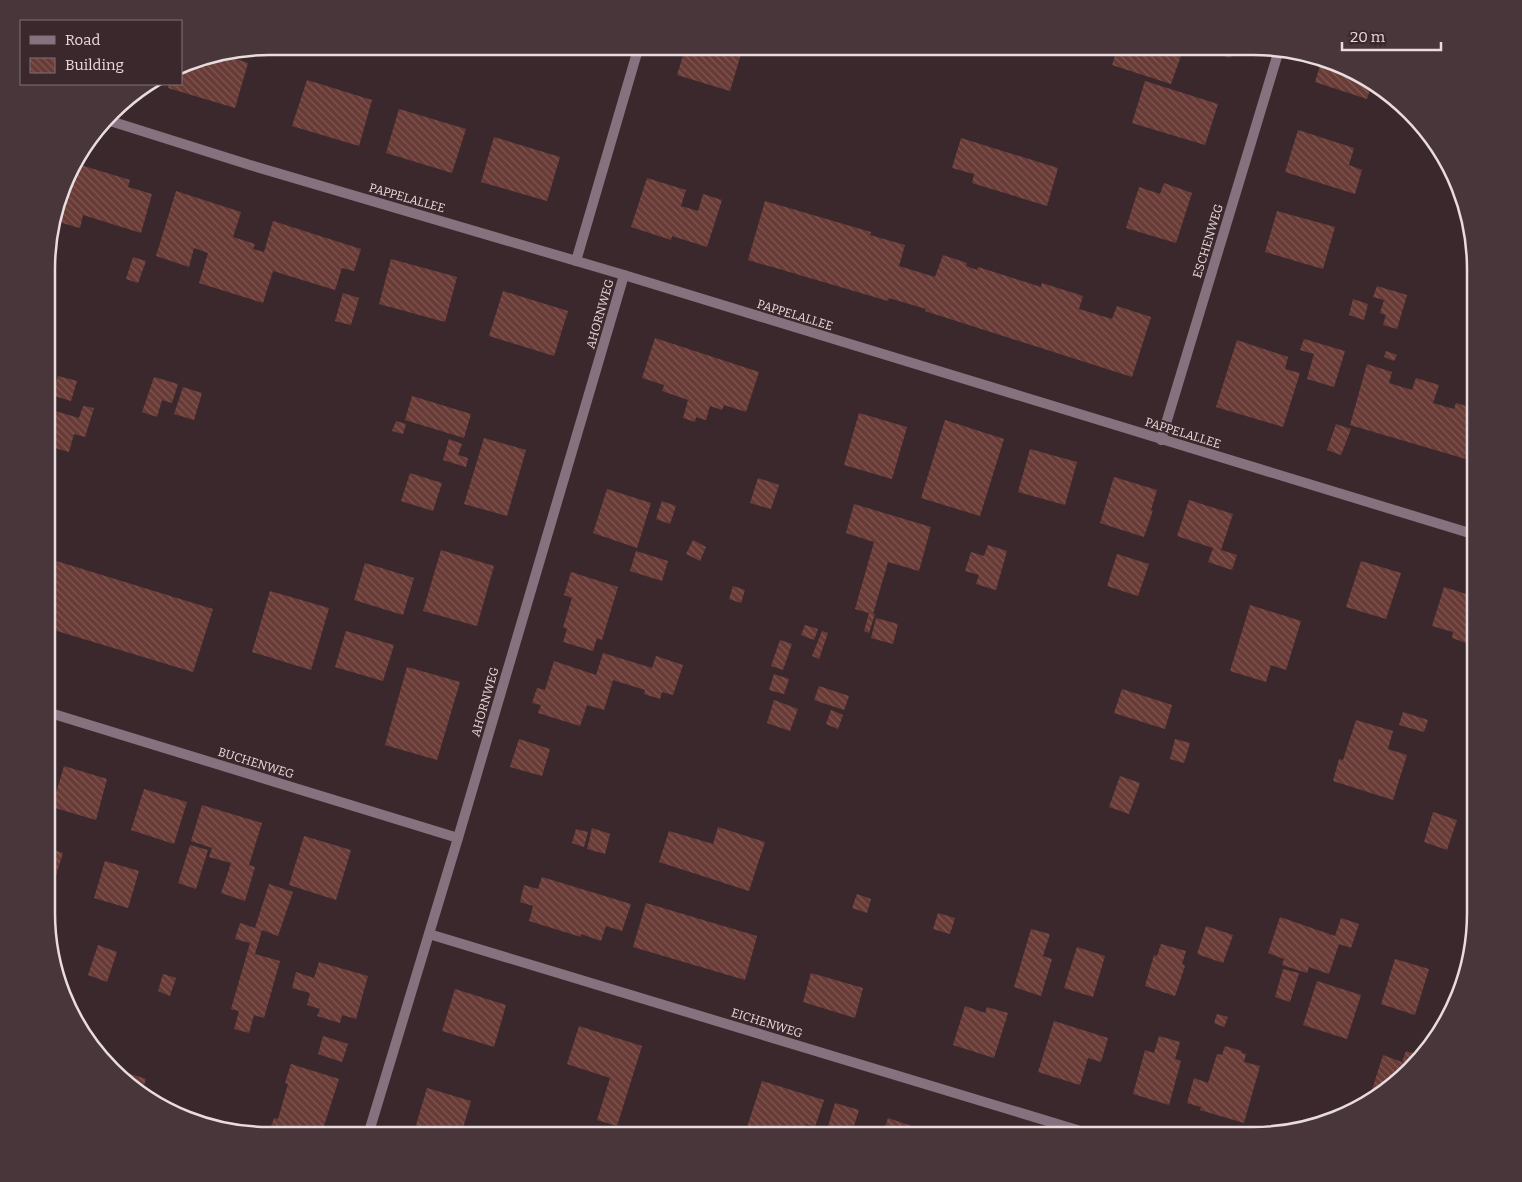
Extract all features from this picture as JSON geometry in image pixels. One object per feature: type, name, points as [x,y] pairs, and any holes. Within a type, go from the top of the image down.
[{"type":"street","points":[[576,261],[636,55]]},
{"type":"street","name":"ESCHENWEG","points":[[1161,440],[1277,56]]},
{"type":"street","name":"PAPPELALLEE","points":[[114,122],[250,165],[624,275],[1467,532]]},
{"type":"street","name":"AHORNWEG","points":[[370,1127],[624,275]]},
{"type":"street","name":"BUCHENWEG","points":[[55,714],[458,838]]},
{"type":"street","name":"EICHENWEG","points":[[429,934],[1067,1127]]},
{"type":"building","points":[[683,55],[741,55],[730,91],[677,75]]},
{"type":"building","points":[[1115,55],[1181,55],[1171,84],[1112,65]]},
{"type":"building","points":[[1221,55],[1232,55],[1231,58]]},
{"type":"building","points":[[233,58],[248,63],[235,108],[168,88],[169,85],[182,85],[182,74],[200,66]]},
{"type":"building","points":[[1320,65],[1335,71],[1370,90],[1367,99],[1315,82]]},
{"type":"building","points":[[307,80],[372,100],[359,146],[292,126]]},
{"type":"building","points":[[1145,81],[1218,104],[1205,145],[1132,123]]},
{"type":"building","points":[[399,109],[466,129],[452,173],[386,153]]},
{"type":"building","points":[[1298,130],[1354,148],[1349,165],[1362,170],[1355,194],[1285,172]]},
{"type":"building","points":[[494,137],[560,157],[547,201],[481,182]]},
{"type":"building","points":[[961,138],[1058,168],[1047,206],[972,183],[974,174],[952,168]]},
{"type":"building","points":[[82,165],[130,180],[128,187],[152,194],[141,233],[83,215],[80,228],[60,222],[71,187]]},
{"type":"building","points":[[647,178],[686,190],[681,206],[698,211],[703,194],[722,200],[707,247],[672,236],[671,240],[631,227]]},
{"type":"building","points":[[1164,183],[1192,193],[1176,243],[1126,228],[1139,187],[1160,194]]},
{"type":"building","points":[[176,191],[241,212],[233,237],[255,244],[253,249],[264,252],[273,221],[361,249],[354,271],[342,268],[335,290],[273,271],[263,303],[199,283],[208,253],[194,248],[189,267],[156,256]]},
{"type":"building","points":[[765,201],[871,232],[870,235],[905,245],[899,266],[935,277],[943,255],[967,263],[966,266],[977,270],[978,267],[1041,287],[1042,283],[1083,296],[1079,309],[1112,319],[1117,306],[1151,317],[1132,377],[925,311],[926,309],[889,298],[888,301],[748,260]]},
{"type":"building","points":[[1277,211],[1335,227],[1323,269],[1265,252]]},
{"type":"building","points":[[133,257],[146,261],[138,283],[126,279]]},
{"type":"building","points":[[391,259],[457,277],[445,322],[379,304]]},
{"type":"building","points":[[1377,286],[1407,295],[1397,329],[1383,325],[1386,315],[1380,313],[1384,300],[1373,297]]},
{"type":"building","points":[[503,291],[568,311],[554,356],[489,336]]},
{"type":"building","points":[[343,293],[359,298],[351,325],[335,321]]},
{"type":"building","points":[[1353,299],[1368,304],[1364,320],[1349,315]]},
{"type":"building","points":[[655,338],[759,372],[746,412],[724,405],[722,410],[710,406],[706,420],[696,417],[695,422],[683,418],[688,400],[662,391],[664,385],[642,378]]},
{"type":"building","points":[[1304,339],[1345,351],[1334,387],[1307,379],[1314,354],[1300,350]]},
{"type":"building","points":[[1237,340],[1288,357],[1285,369],[1300,373],[1283,427],[1216,407]]},
{"type":"building","points":[[1386,351],[1397,355],[1394,361],[1384,357]]},
{"type":"building","points":[[1367,364],[1392,372],[1389,383],[1412,390],[1416,378],[1439,385],[1433,403],[1454,409],[1456,403],[1467,406],[1467,459],[1350,425]]},
{"type":"building","points":[[58,376],[77,381],[71,401],[55,396]]},
{"type":"building","points":[[154,377],[178,384],[172,403],[162,400],[157,417],[142,412]]},
{"type":"building","points":[[183,387],[202,393],[194,420],[174,414]]},
{"type":"building","points":[[412,396],[471,414],[464,438],[405,420]]},
{"type":"building","points":[[83,406],[94,408],[85,437],[74,434],[69,452],[55,448],[55,411],[79,418]]},
{"type":"building","points":[[859,413],[907,427],[892,479],[844,465]]},
{"type":"building","points":[[945,420],[1004,439],[980,516],[921,498]]},
{"type":"building","points":[[396,421],[406,424],[403,434],[392,431]]},
{"type":"building","points":[[1336,424],[1351,429],[1341,455],[1327,450]]},
{"type":"building","points":[[484,438],[526,450],[507,516],[464,504]]},
{"type":"building","points":[[449,439],[462,444],[458,455],[468,458],[466,467],[443,460]]},
{"type":"building","points":[[1030,449],[1077,462],[1065,505],[1018,492]]},
{"type":"building","points":[[410,473],[442,483],[433,511],[401,501]]},
{"type":"building","points":[[1114,477],[1157,490],[1144,537],[1100,523]]},
{"type":"building","points":[[758,478],[779,485],[771,509],[750,503]]},
{"type":"building","points":[[607,489],[651,503],[637,548],[593,533]]},
{"type":"building","points":[[1189,500],[1233,514],[1221,550],[1237,555],[1232,570],[1208,562],[1213,548],[1177,536]]},
{"type":"building","points":[[662,501],[676,506],[670,524],[656,519]]},
{"type":"building","points":[[854,504],[931,527],[919,571],[888,562],[869,633],[864,631],[869,613],[855,609],[874,542],[846,533]]},
{"type":"building","points":[[693,540],[706,547],[700,561],[686,554]]},
{"type":"building","points":[[988,545],[1007,551],[996,590],[976,584],[979,575],[965,571],[971,552],[984,556]]},
{"type":"building","points":[[441,550],[494,566],[477,626],[423,611]]},
{"type":"building","points":[[636,551],[668,561],[662,581],[630,571]]},
{"type":"building","points":[[1117,554],[1149,564],[1138,596],[1107,586]]},
{"type":"building","points":[[55,561],[213,609],[193,672],[55,630]]},
{"type":"building","points":[[1361,561],[1401,573],[1386,619],[1346,607]]},
{"type":"building","points":[[365,563],[414,578],[403,615],[354,600]]},
{"type":"building","points":[[571,572],[618,587],[602,640],[597,638],[593,651],[563,642],[567,629],[563,627],[572,598],[564,595]]},
{"type":"building","points":[[733,586],[745,590],[741,603],[729,599]]},
{"type":"building","points":[[1444,587],[1466,594],[1467,591],[1467,643],[1452,638],[1453,632],[1432,626]]},
{"type":"building","points":[[270,591],[329,608],[311,670],[252,652]]},
{"type":"building","points":[[1250,605],[1301,621],[1286,670],[1271,665],[1266,682],[1230,671]]},
{"type":"building","points":[[876,618],[898,624],[893,644],[871,638]]},
{"type":"building","points":[[805,625],[818,629],[814,640],[801,635]]},
{"type":"building","points":[[346,631],[394,645],[383,681],[335,667]]},
{"type":"building","points":[[822,631],[828,633],[819,659],[812,656]]},
{"type":"building","points":[[780,640],[792,644],[783,670],[771,666]]},
{"type":"building","points":[[603,653],[652,668],[656,656],[683,665],[673,695],[662,692],[660,699],[644,694],[645,690],[613,680],[604,710],[587,705],[580,726],[538,713],[541,705],[532,703],[537,688],[545,690],[554,661],[596,675]]},
{"type":"building","points":[[407,667],[460,682],[437,760],[385,745]]},
{"type":"building","points":[[774,674],[789,679],[784,694],[769,690]]},
{"type":"building","points":[[819,686],[849,696],[844,710],[814,700]]},
{"type":"building","points":[[1122,689],[1172,705],[1165,729],[1114,713]]},
{"type":"building","points":[[774,700],[798,709],[790,731],[767,723]]},
{"type":"building","points":[[831,710],[843,715],[838,729],[826,724]]},
{"type":"building","points":[[1403,712],[1428,720],[1424,732],[1399,725]]},
{"type":"building","points":[[1356,720],[1393,731],[1388,749],[1407,755],[1393,800],[1333,781],[1339,759],[1343,760]]},
{"type":"building","points":[[519,739],[550,749],[542,776],[510,767]]},
{"type":"building","points":[[1175,739],[1190,743],[1184,763],[1170,759]]},
{"type":"building","points":[[64,766],[107,779],[96,820],[55,808],[55,797]]},
{"type":"building","points":[[1120,776],[1140,783],[1129,814],[1109,807]]},
{"type":"building","points":[[144,789],[187,802],[174,844],[131,830]]},
{"type":"building","points":[[202,805],[262,823],[249,865],[255,867],[245,901],[221,893],[231,863],[209,857],[212,848],[191,841]]},
{"type":"building","points":[[1433,812],[1457,820],[1447,850],[1424,842]]},
{"type":"building","points":[[718,827],[765,842],[749,891],[659,862],[669,831],[713,844]]},
{"type":"building","points":[[592,828],[610,834],[605,854],[587,849]]},
{"type":"building","points":[[576,829],[588,832],[584,847],[572,843]]},
{"type":"building","points":[[304,836],[351,850],[336,900],[289,885]]},
{"type":"building","points":[[190,845],[208,850],[196,889],[178,883]]},
{"type":"building","points":[[55,850],[63,853],[55,878]]},
{"type":"building","points":[[105,861],[139,871],[128,908],[94,898]]},
{"type":"building","points":[[542,877],[631,904],[622,931],[606,926],[601,941],[529,921],[533,906],[520,902],[524,885],[538,889]]},
{"type":"building","points":[[269,884],[293,892],[278,936],[262,930],[255,954],[280,961],[264,1018],[254,1015],[249,1033],[234,1029],[239,1011],[231,1009],[250,943],[235,939],[240,923],[255,928]]},
{"type":"building","points":[[857,894],[871,899],[867,913],[852,908]]},
{"type":"building","points":[[646,903],[757,936],[745,980],[633,947]]},
{"type":"building","points":[[938,913],[955,918],[950,934],[933,929]]},
{"type":"building","points":[[1280,917],[1335,936],[1341,918],[1359,924],[1351,948],[1339,944],[1329,974],[1309,967],[1307,973],[1282,965],[1284,959],[1268,953]]},
{"type":"building","points":[[1206,926],[1233,935],[1223,963],[1197,954]]},
{"type":"building","points":[[1031,929],[1050,934],[1043,956],[1052,959],[1041,996],[1014,987]]},
{"type":"building","points":[[1161,944],[1186,951],[1182,964],[1185,966],[1175,996],[1145,986],[1154,955],[1157,956]]},
{"type":"building","points":[[98,945],[117,952],[107,982],[88,975]]},
{"type":"building","points":[[1077,947],[1105,956],[1093,997],[1064,988]]},
{"type":"building","points":[[1395,959],[1429,969],[1415,1015],[1381,1004]]},
{"type":"building","points":[[319,962],[368,976],[356,1019],[342,1015],[340,1023],[317,1016],[320,1009],[307,1005],[310,993],[292,988],[296,972],[314,978]]},
{"type":"building","points":[[1283,969],[1299,973],[1290,1002],[1275,997]]},
{"type":"building","points":[[811,973],[863,988],[855,1018],[803,1002]]},
{"type":"building","points":[[163,974],[176,978],[170,996],[158,991]]},
{"type":"building","points":[[1317,981],[1361,995],[1347,1039],[1303,1025]]},
{"type":"building","points":[[455,989],[506,1005],[494,1047],[442,1031]]},
{"type":"building","points":[[965,1006],[985,1013],[987,1007],[1008,1013],[994,1058],[953,1045]]},
{"type":"building","points":[[1217,1014],[1228,1017],[1224,1027],[1214,1023]]},
{"type":"building","points":[[1054,1021],[1108,1038],[1101,1062],[1088,1058],[1080,1085],[1038,1072]]},
{"type":"building","points":[[579,1026],[642,1046],[617,1126],[597,1120],[610,1078],[567,1064]]},
{"type":"building","points":[[323,1036],[348,1044],[342,1062],[318,1054]]},
{"type":"building","points":[[1159,1036],[1180,1042],[1175,1059],[1181,1061],[1169,1105],[1133,1094],[1145,1050],[1154,1053]]},
{"type":"building","points":[[1225,1046],[1246,1054],[1244,1062],[1260,1066],[1244,1123],[1200,1110],[1201,1107],[1187,1103],[1194,1078],[1208,1083],[1217,1054],[1222,1055]]},
{"type":"building","points":[[1406,1051],[1414,1053],[1394,1074],[1371,1091],[1383,1055],[1402,1062]]},
{"type":"building","points":[[291,1064],[339,1079],[324,1127],[271,1127],[274,1118],[278,1119],[288,1084],[285,1083]]},
{"type":"building","points":[[128,1074],[146,1079],[144,1086],[139,1083]]},
{"type":"building","points":[[762,1081],[824,1100],[815,1127],[806,1124],[805,1127],[747,1127]]},
{"type":"building","points":[[427,1088],[471,1101],[463,1127],[415,1127]]},
{"type":"building","points":[[835,1103],[859,1110],[854,1127],[828,1127]]},
{"type":"building","points":[[888,1118],[915,1127],[885,1127]]}]
